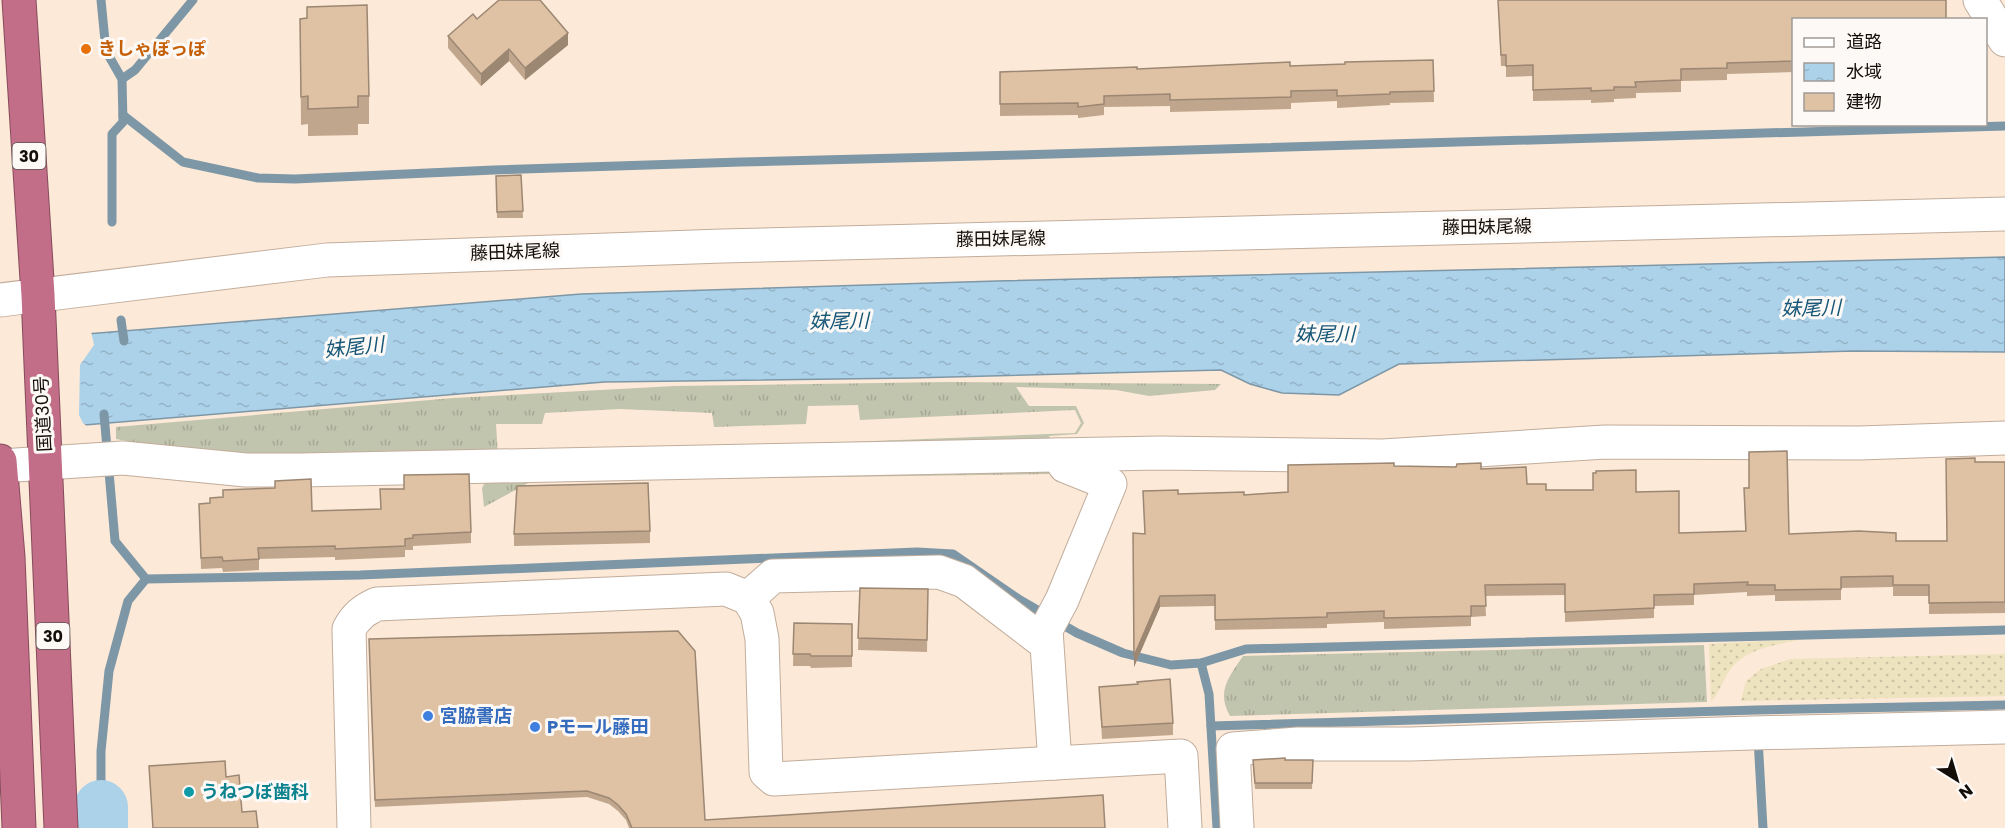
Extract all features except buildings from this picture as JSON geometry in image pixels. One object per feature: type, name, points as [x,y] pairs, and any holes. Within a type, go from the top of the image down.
[{"type":"highway","name":"国道30号","points":[[19,0],[38,304],[61,828]]},
{"type":"highway","name":"30","points":[[0,461],[8,557],[19,828]]},
{"type":"street","points":[[1980,0],[2005,40]]},
{"type":"street","name":"藤田妹尾線","points":[[0,300],[38,304],[327,260],[653,248],[2005,214]]},
{"type":"street","points":[[0,466],[45,453],[246,470],[300,470],[1160,453],[1383,456],[1605,442],[1860,443],[2005,438]]},
{"type":"street","points":[[1055,763],[1046,636],[1110,484],[1160,453]]},
{"type":"street","points":[[1058,455],[1065,466],[1110,484]]},
{"type":"street","points":[[748,598],[773,576],[939,572],[964,581],[1046,636]]},
{"type":"street","points":[[354,828],[349,629],[354,619],[363,610],[377,604],[716,589],[726,589],[748,598],[757,613],[762,639],[766,772],[774,778],[1209,754],[1233,749],[1298,744],[1411,744],[2005,727]]},
{"type":"street","points":[[1185,828],[1209,754]]},
{"type":"street","points":[[1209,754],[1237,828]]},
{"type":"green space","points":[[947,382],[1221,384],[1215,390],[1149,396],[1116,390],[1016,387],[1029,406],[1076,406],[1084,423],[1077,434],[1049,436],[1052,441],[1084,442],[1084,445],[865,447],[272,464],[215,457],[116,439],[116,427],[453,398],[674,386]],"holes":[[[858,405],[860,420],[1075,410],[1081,423],[1075,433],[498,456],[496,424],[542,424],[545,413],[620,409],[712,413],[714,427],[806,424],[808,406]]]},
{"type":"green space","points":[[1051,463],[1052,474],[532,481],[484,507],[482,488],[491,472]]},
{"type":"green space","points":[[1704,645],[1707,702],[1230,716],[1224,699],[1226,684],[1243,656]]},
{"type":"sand","points":[[1803,639],[1766,647],[1748,654],[1730,670],[1711,702],[1709,644]]},
{"type":"sand","points":[[2005,654],[2005,696],[1741,701],[1746,681],[1761,669],[1790,659]]},
{"type":"water","name":"妹尾川","points":[[2005,257],[2005,352],[1853,351],[1399,364],[1339,395],[1282,393],[1250,384],[1221,370],[912,378],[604,382],[0,432],[0,341],[581,294],[997,281]]},
{"type":"pier","points":[[91,331],[94,345],[80,365],[79,415],[89,428],[0,435],[0,338]]},
{"type":"waterway","points":[[101,0],[106,51],[122,79],[123,122],[112,134],[112,222]]},
{"type":"waterway","points":[[122,79],[135,70],[193,0]]},
{"type":"waterway","points":[[123,115],[183,162],[258,178],[295,179],[741,162],[2005,126]]},
{"type":"waterway","points":[[121,320],[124,341]]},
{"type":"waterway","points":[[104,414],[115,541],[146,579],[360,575],[917,552],[953,554],[1020,600],[1077,633],[1123,653],[1171,665],[1201,663],[1246,649],[2005,630]]},
{"type":"waterway","points":[[101,807],[101,751],[109,671],[128,601],[146,579]]},
{"type":"waterway","points":[[1201,663],[1209,694],[1217,828]]},
{"type":"waterway","points":[[1211,726],[2005,705]]},
{"type":"waterway","points":[[1758,738],[1763,828]]},
{"type":"waterway","points":[[101,807],[101,828]]},
{"type":"place","name":"きしゃぽっぽ","points":[[86,49]]},
{"type":"place","name":"宮脇書店","points":[[428,716]]},
{"type":"place","name":"Pモール藤田","points":[[535,727]]},
{"type":"place","name":"うねつぼ歯科","points":[[189,792]]}]
